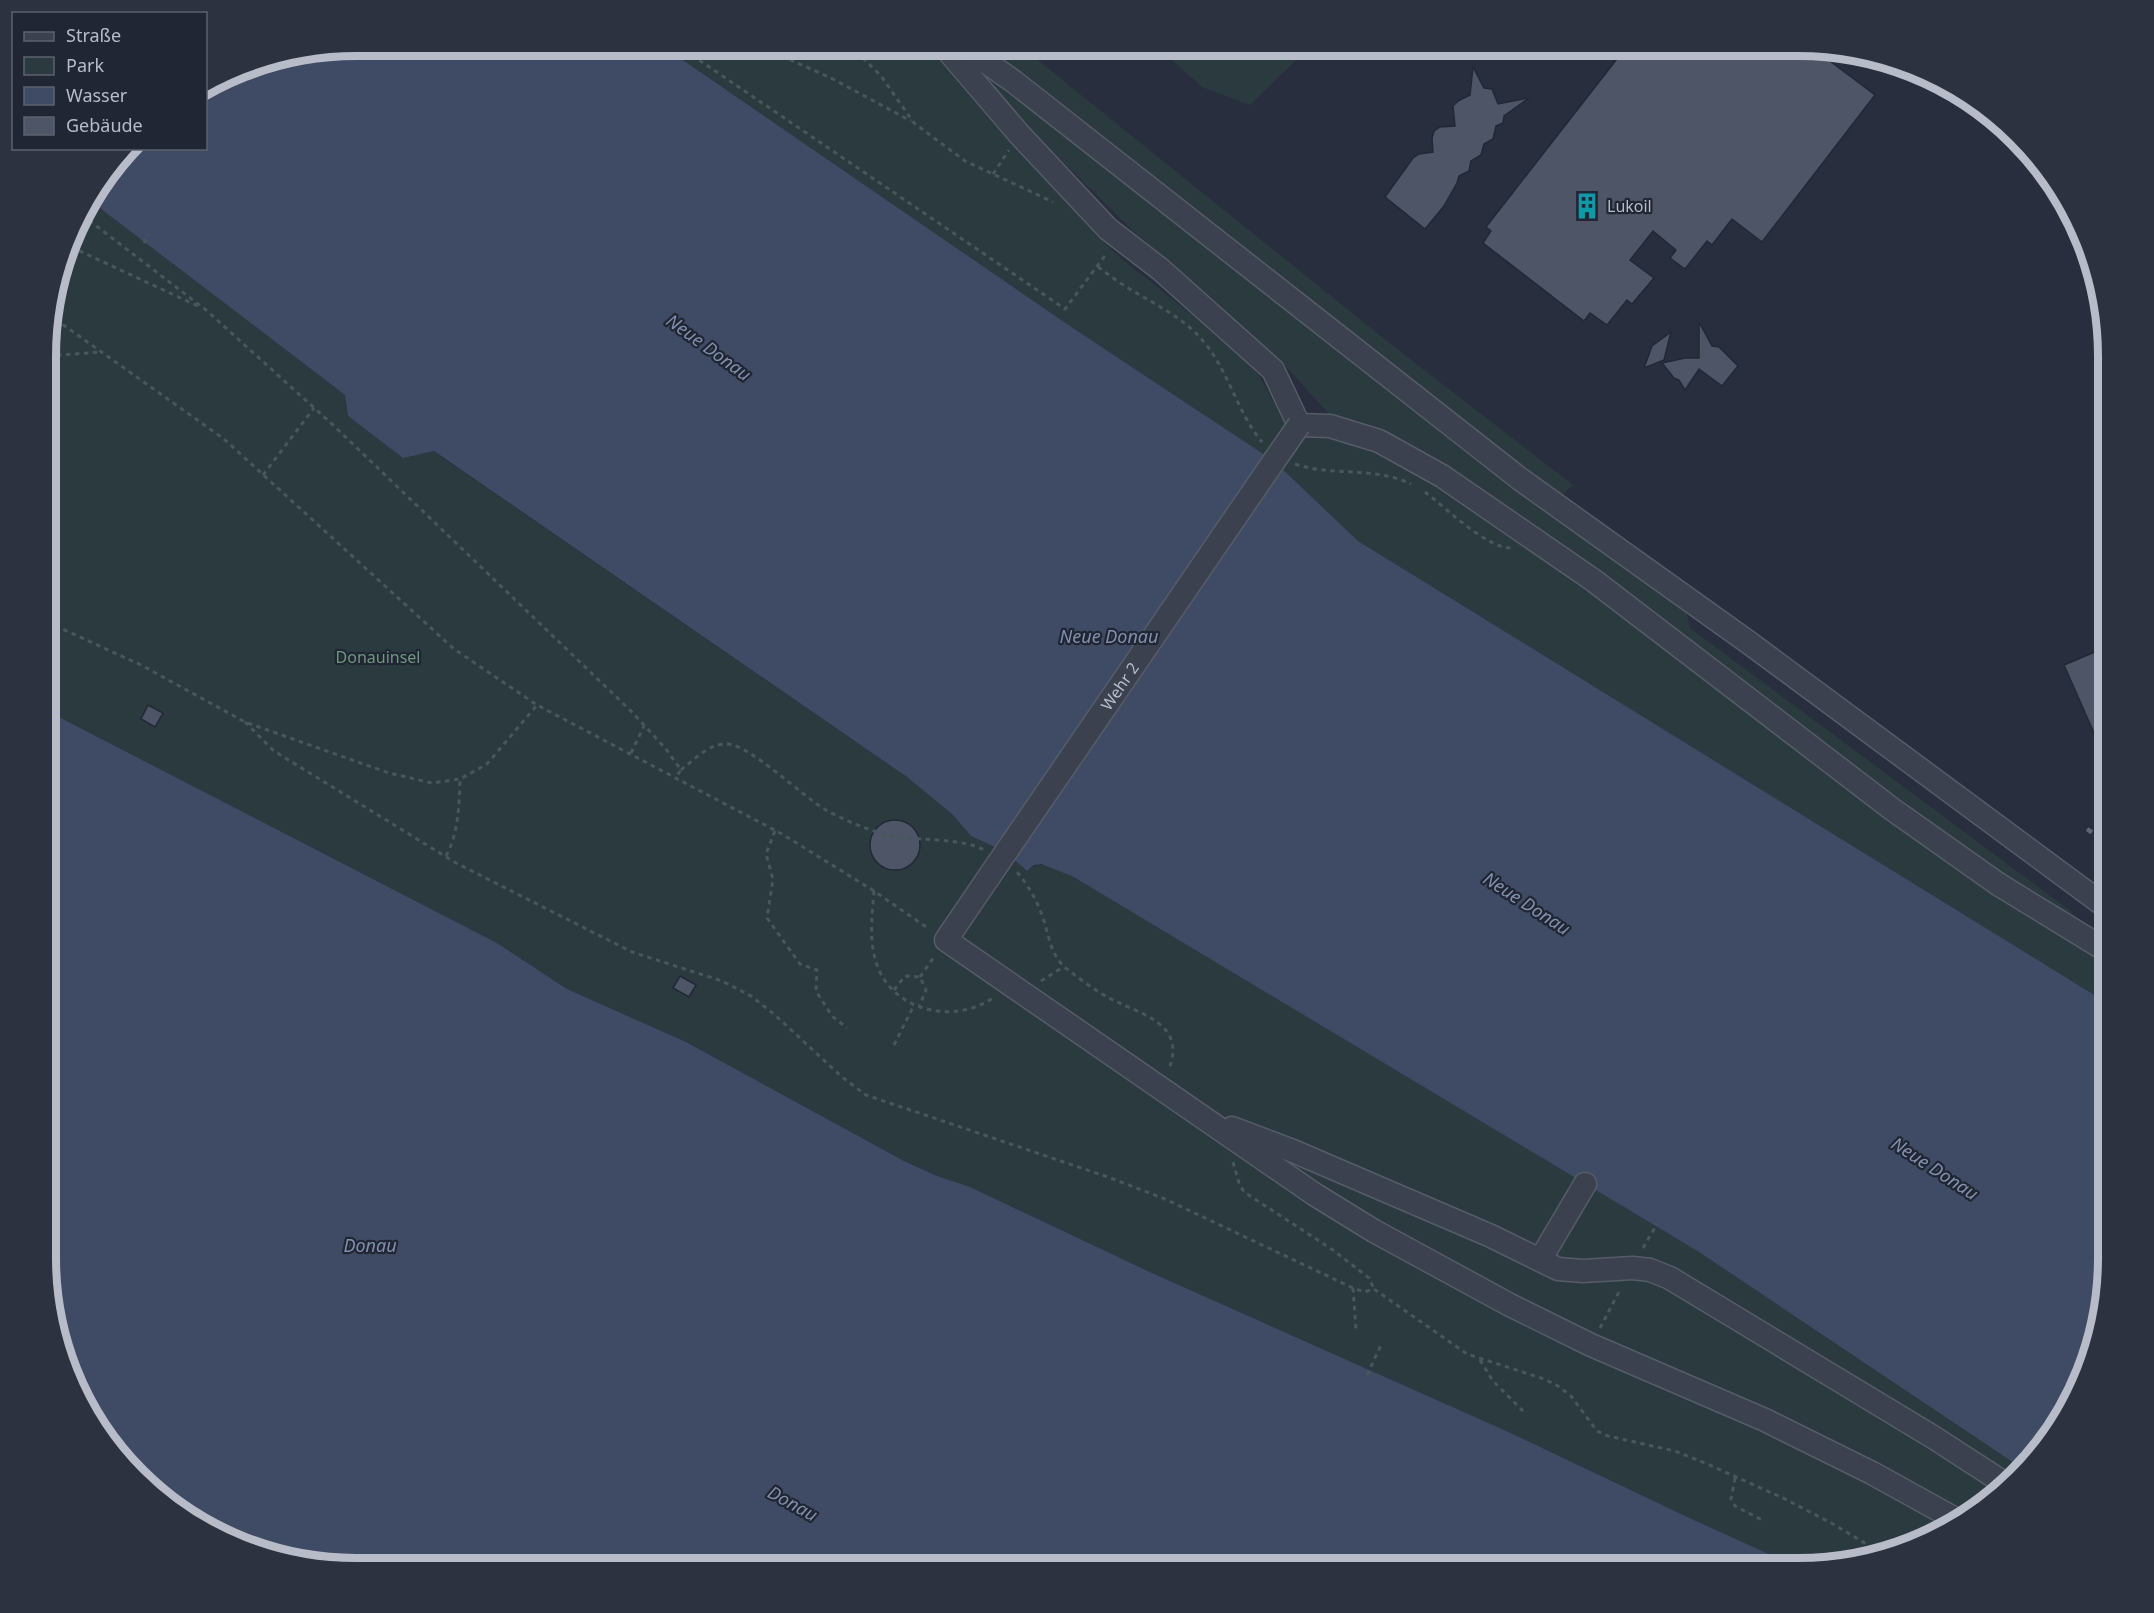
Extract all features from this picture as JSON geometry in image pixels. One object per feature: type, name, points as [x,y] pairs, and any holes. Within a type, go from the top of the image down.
[{"type":"lane","points":[[952,56],[1019,134],[1108,229],[1160,269],[1273,370],[1299,425],[1330,426],[1379,441],[1442,476],[1593,580],[1883,801],[1998,884],[2098,945]]},
{"type":"lane","points":[[976,56],[1013,81],[1521,479],[1748,642],[2098,901]]},
{"type":"lane","name":"Wehr 2","points":[[946,940],[1299,425]]},
{"type":"lane","points":[[946,940],[1314,1194],[1374,1231],[1443,1270],[1591,1345],[1766,1420],[1872,1473],[1950,1516]]},
{"type":"lane","points":[[1222,1130],[1234,1128],[1293,1151],[1491,1236],[1557,1269],[1583,1271],[1633,1268],[1650,1270],[1670,1278],[1934,1437],[1999,1480]]},
{"type":"lane","points":[[1540,1260],[1585,1184]]},
{"type":"path","points":[[693,56],[1065,309],[1094,271]]},
{"type":"path","points":[[782,56],[831,78],[914,123],[965,161],[1056,204]]},
{"type":"path","points":[[861,56],[881,76],[914,123]]},
{"type":"path","points":[[993,174],[1019,134]]},
{"type":"path","points":[[88,220],[206,310],[314,408],[563,645],[645,726],[681,770]]},
{"type":"path","points":[[144,243],[149,234]]},
{"type":"path","points":[[75,249],[206,310]]},
{"type":"path","points":[[58,321],[224,440],[454,649],[537,705],[776,831],[874,891],[946,940]]},
{"type":"path","points":[[56,355],[101,352]]},
{"type":"path","points":[[263,476],[314,408]]},
{"type":"path","points":[[56,626],[141,665],[245,722],[389,773],[432,783],[460,779],[487,764],[537,705]]},
{"type":"path","points":[[245,722],[274,751],[446,856],[632,952],[712,977],[751,996],[842,1077],[866,1095],[1108,1177],[1146,1192],[1353,1288],[1364,1292],[1374,1290]]},
{"type":"path","points":[[631,753],[645,726]]},
{"type":"path","points":[[676,777],[681,770],[704,752],[716,746],[729,744],[742,748],[764,764]]},
{"type":"path","points":[[446,856],[451,846],[458,816],[460,779]]},
{"type":"path","points":[[776,831],[766,854],[773,879],[767,918],[800,964],[817,970],[816,990],[831,1016],[847,1028]]},
{"type":"path","points":[[874,891],[871,927],[878,969],[894,990],[916,1006],[932,1011],[953,1012],[972,1008],[989,1001],[1010,986]]},
{"type":"path","points":[[920,977],[932,960]]},
{"type":"path","points":[[1049,976],[1063,967]]},
{"type":"path","points":[[894,990],[905,976],[920,977]]},
{"type":"path","points":[[894,1045],[926,990],[920,977]]},
{"type":"path","points":[[1159,1086],[1173,1059],[1173,1046],[1167,1032]]},
{"type":"path","points":[[1232,1156],[1236,1177],[1244,1192],[1333,1250],[1369,1278],[1374,1290],[1467,1354],[1480,1360],[1499,1363],[1558,1386],[1571,1396],[1597,1431],[1608,1437],[1675,1451],[1783,1498],[1873,1548]]},
{"type":"path","points":[[1642,1251],[1657,1224]]},
{"type":"path","points":[[1604,1320],[1626,1279]]},
{"type":"path","points":[[1353,1288],[1356,1330]]},
{"type":"path","points":[[1366,1375],[1381,1346]]},
{"type":"path","points":[[1480,1360],[1493,1381],[1523,1410]]},
{"type":"path","points":[[1734,1478],[1731,1499],[1735,1506],[1761,1520]]},
{"type":"green space","points":[[677,56],[938,56],[1097,236],[1123,260],[1225,341],[1259,375],[1273,401],[1323,436],[1357,441],[1399,460],[1515,534],[2098,954],[2098,997],[1358,541],[1274,461],[1067,324]]},
{"type":"green space","points":[[974,56],[1033,56],[1383,338],[1573,485],[1551,506],[1686,611],[1690,628],[2072,912],[2076,922],[2055,913],[1482,490],[1396,438],[1329,414],[1282,362],[1133,231],[1014,114],[989,85],[992,73]]},
{"type":"green space","points":[[1167,56],[1300,56],[1250,105],[1202,87]]},
{"type":"green space","name":"Donauinsel","points":[[96,205],[345,395],[348,416],[403,458],[433,451],[907,777],[952,814],[971,836],[1006,852],[1027,871],[1043,865],[1054,867],[1072,876],[1699,1252],[2016,1464],[1965,1507],[1913,1535],[1857,1552],[1818,1557],[1777,1558],[1513,1434],[1152,1273],[970,1187],[937,1176],[904,1161],[686,1042],[567,989],[497,943],[295,839],[56,727],[56,336],[61,297],[71,259],[86,223]]},
{"type":"water","name":"Neue Donau","points":[[336,56],[677,56],[1067,324],[1274,461],[1358,541],[2098,997],[2098,1277],[2096,1296],[2083,1354],[2068,1390],[2048,1424],[2016,1464],[1699,1252],[1072,876],[1041,864],[1034,865],[1027,871],[1006,852],[971,836],[952,814],[907,777],[434,451],[403,458],[348,416],[345,395],[96,205],[106,189],[137,150],[207,150],[207,95],[259,71],[297,61]]},
{"type":"water","name":"Donau","points":[[56,716],[497,943],[567,989],[686,1042],[904,1161],[937,1176],[970,1187],[1152,1273],[1513,1434],[1777,1558],[356,1558],[297,1552],[259,1542],[223,1527],[189,1507],[158,1483],[143,1470],[118,1440],[86,1390],[71,1354],[61,1316],[56,1277]]},
{"type":"building","name":"Lukoil","points":[[1619,56],[1824,57],[1875,95],[1762,242],[1732,219],[1712,245],[1707,241],[1685,269],[1670,258],[1676,250],[1653,231],[1630,260],[1654,278],[1632,304],[1627,300],[1607,325],[1590,313],[1584,321],[1483,243],[1491,231],[1486,227]]},
{"type":"building","points":[[1473,67],[1484,88],[1492,89],[1498,104],[1529,98],[1504,116],[1503,123],[1496,126],[1493,139],[1484,144],[1481,155],[1471,161],[1469,171],[1459,176],[1444,206],[1425,229],[1385,197],[1413,158],[1419,154],[1433,152],[1434,131],[1440,127],[1455,126],[1453,106],[1470,95]]},
{"type":"building","points":[[1699,322],[1712,346],[1719,347],[1738,366],[1722,386],[1699,369],[1685,390],[1679,380],[1674,378],[1662,363],[1685,358],[1699,358]]},
{"type":"building","points":[[1671,332],[1664,360],[1644,368],[1652,346]]},
{"type":"building","points":[[2098,651],[2098,742],[2064,665]]},
{"type":"building","points":[[148,705],[163,713],[155,727],[141,719]]},
{"type":"building","points":[[895,820],[909,824],[916,831],[920,845],[916,859],[909,866],[895,870],[881,866],[874,859],[870,845],[874,831],[881,824]]},
{"type":"building","points":[[680,976],[696,985],[689,997],[673,988]]},
{"type":"railway","points":[[2087,829],[2098,836]]},
{"type":"place","name":"Lukoil","points":[[1587,206]]}]
